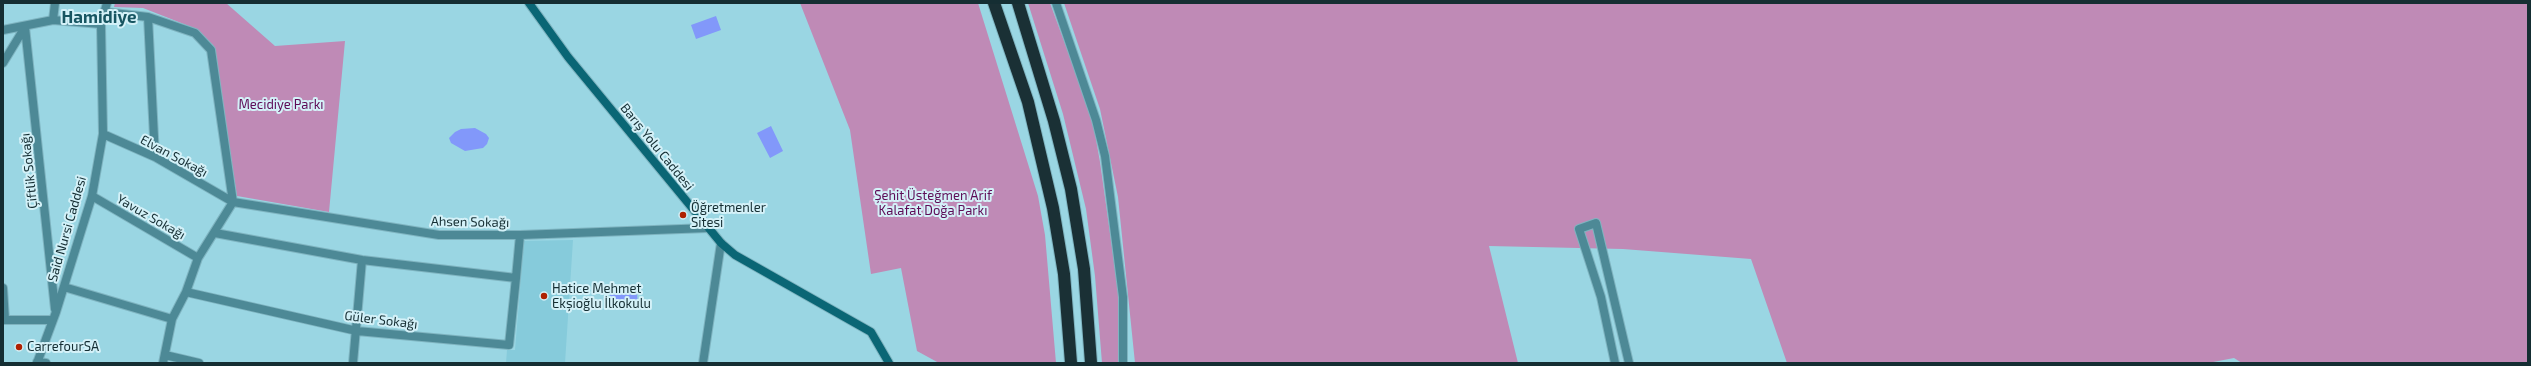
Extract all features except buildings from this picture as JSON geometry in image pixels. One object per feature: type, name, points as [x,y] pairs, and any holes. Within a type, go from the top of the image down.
[{"type":"highway","points":[[994,3],[1028,102],[1053,208],[1064,274],[1071,363]]},
{"type":"highway","points":[[1018,3],[1052,114],[1071,189],[1084,270],[1091,363]]},
{"type":"main road","name":"Barış Yolu Caddesi","points":[[529,3],[568,57],[708,228],[722,243],[735,255],[871,332],[889,363]]},
{"type":"street","points":[[53,20],[55,3]]},
{"type":"street","name":"Said Nursi Caddesi","points":[[37,362],[64,287],[92,196],[103,134],[101,24],[107,3]]},
{"type":"street","points":[[1056,3],[1094,114],[1105,156],[1123,297],[1123,363]]},
{"type":"street","points":[[105,12],[148,17],[195,33],[211,50],[233,202],[198,258],[186,292],[172,319],[164,359],[199,363]]},
{"type":"street","points":[[148,17],[155,157]]},
{"type":"street","points":[[3,30],[25,27],[53,20],[101,24]]},
{"type":"street","points":[[3,63],[25,27]]},
{"type":"street","name":"Çiftlik Sokağı","points":[[25,27],[54,316]]},
{"type":"street","name":"Elvan Sokağı","points":[[103,134],[155,157],[233,202]]},
{"type":"street","name":"Yavuz Sokağı","points":[[92,196],[198,258]]},
{"type":"street","name":"Ahsen Sokağı","points":[[233,202],[439,235],[520,235],[708,228]]},
{"type":"street","points":[[1615,363],[1601,297],[1579,229],[1596,223],[1629,363]]},
{"type":"street","points":[[215,233],[362,260],[516,278],[520,235]]},
{"type":"street","points":[[703,363],[722,243]]},
{"type":"street","points":[[353,363],[362,260]]},
{"type":"street","name":"Güler Sokağı","points":[[186,292],[357,331],[509,345],[516,278]]},
{"type":"street","points":[[64,287],[172,319]]},
{"type":"street","points":[[3,288],[4,320],[54,316]]},
{"type":"street","points":[[37,362],[46,363]]},
{"type":"shaded area","name":"Hatice Mehmet Ekşioğlu İlkokulu","points":[[573,240],[565,363],[506,363],[507,350],[515,350],[524,241]]},
{"type":"green space","name":"Mecidiye Parkı","points":[[115,3],[226,3],[275,46],[345,41],[329,212],[237,196],[213,45],[194,28],[143,8],[114,7]]},
{"type":"green space","name":"Şehit Üsteğmen Arif Kalafat Doğa Parkı","points":[[800,3],[978,3],[1038,196],[1045,235],[1056,363],[939,363],[917,351],[901,268],[871,274],[850,130]]},
{"type":"green space","points":[[1028,3],[1050,3],[1092,117],[1100,162],[1119,297],[1119,363],[1102,363],[1095,276],[1086,209],[1063,114]]},
{"type":"green space","points":[[1064,3],[2528,3],[2528,363],[2242,363],[2234,358],[2208,363],[1787,363],[1751,259],[1623,249],[1489,246],[1518,363],[1135,363],[1118,197],[1100,109]]},
{"type":"water","points":[[716,16],[721,30],[696,39],[691,25]]},
{"type":"water","points":[[771,126],[783,151],[770,158],[757,133]]},
{"type":"water","points":[[475,128],[486,134],[489,138],[487,144],[483,148],[465,151],[451,143],[449,138],[455,132],[461,129]]},
{"type":"water","points":[[637,293],[638,308],[611,308],[610,294]]},
{"type":"place","name":"Öğretmenler Sitesi","points":[[683,215]]},
{"type":"place","name":"Hatice Mehmet Ekşioğlu İlkokulu","points":[[544,296]]},
{"type":"place","name":"CarrefourSA","points":[[19,347]]},
{"type":"district","name":"Hamidiye","points":[[99,17]]}]
